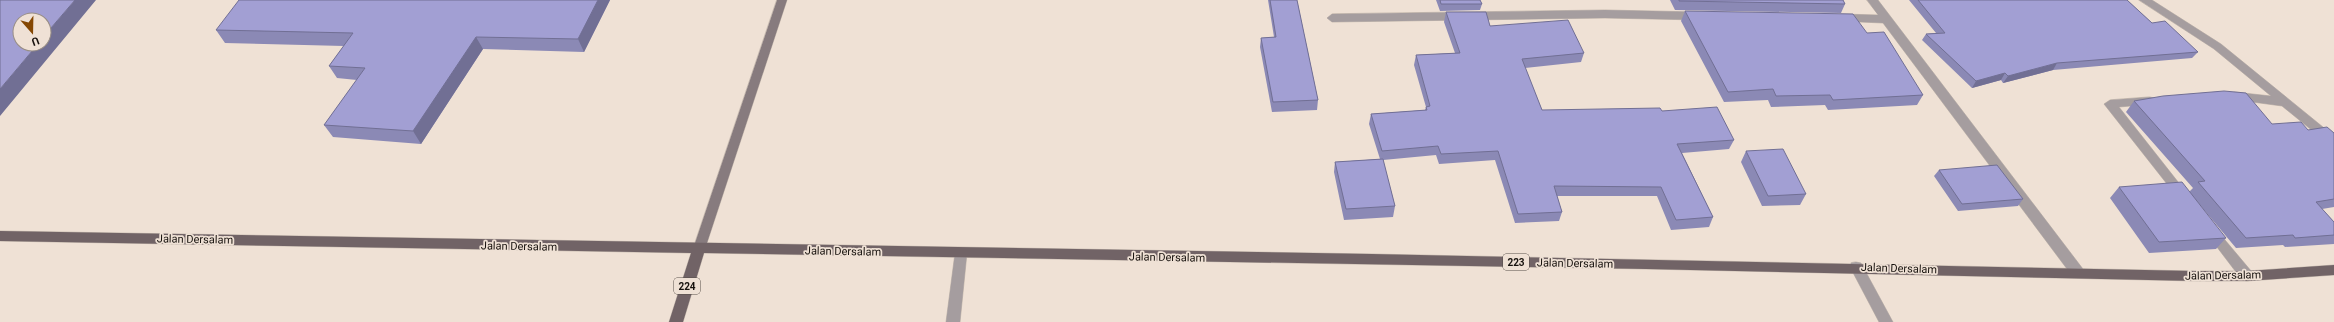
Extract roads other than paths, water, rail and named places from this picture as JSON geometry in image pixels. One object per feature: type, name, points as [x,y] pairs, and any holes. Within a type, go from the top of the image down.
[{"type":"main road","points":[[699,249],[782,0]]},
{"type":"main road","name":"Jalan Dersalam","points":[[0,236],[699,249],[1856,267],[2247,276],[2334,270]]},
{"type":"main road","name":"224","points":[[676,322],[699,249]]},
{"type":"street","points":[[1872,0],[2078,273]]},
{"type":"street","points":[[2144,0],[2175,17],[2226,52],[2284,102],[2334,142]]},
{"type":"street","points":[[1332,18],[1605,14],[1706,16]]},
{"type":"street","points":[[1832,18],[1886,19]]},
{"type":"street","points":[[2222,96],[2284,102]]},
{"type":"street","points":[[2165,100],[2110,104],[2188,202]]},
{"type":"street","points":[[2203,221],[2247,276]]},
{"type":"street","points":[[953,322],[961,253]]},
{"type":"street","points":[[1856,267],[1886,322]]}]
